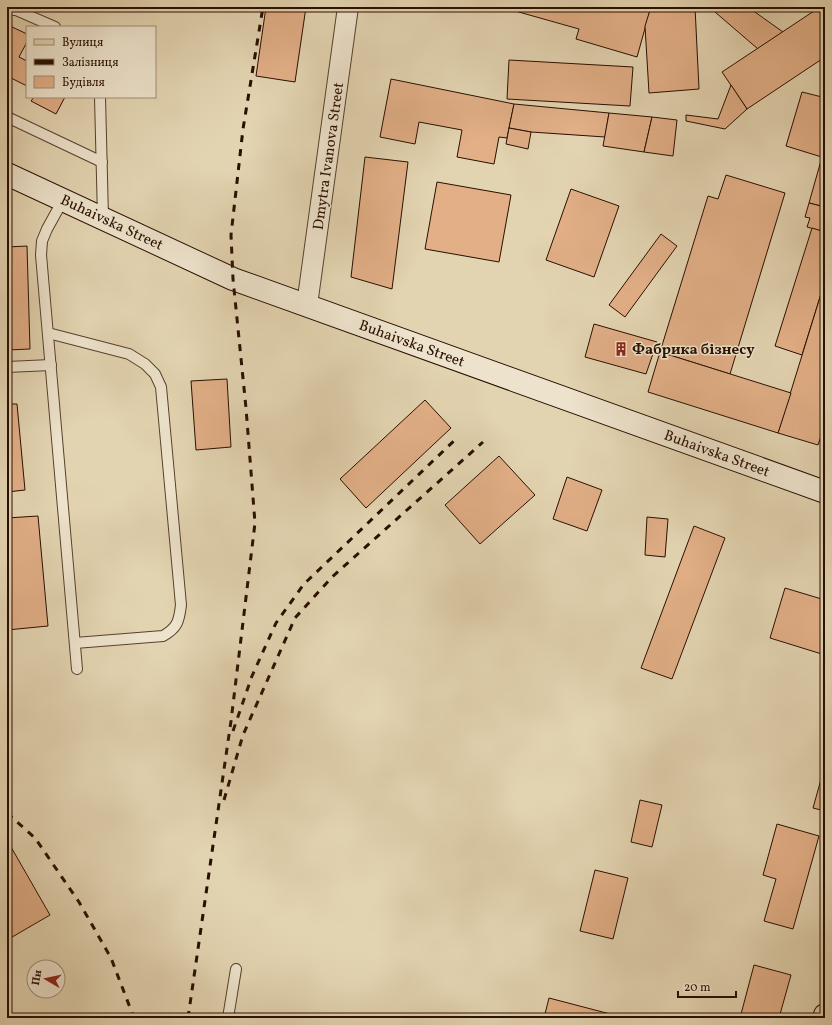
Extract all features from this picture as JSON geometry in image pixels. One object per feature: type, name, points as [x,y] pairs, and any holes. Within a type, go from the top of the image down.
[{"type":"main road","name":"Buhaivska Street","points":[[7,174],[233,279],[825,492]]},
{"type":"street","name":"Dmytra Ivanova Street","points":[[307,305],[348,7]]},
{"type":"lane","points":[[7,10],[16,10],[53,26]]},
{"type":"lane","points":[[100,98],[103,218]]},
{"type":"lane","points":[[7,117],[102,162]]},
{"type":"lane","points":[[63,200],[42,241],[41,255],[77,669]]},
{"type":"lane","points":[[48,333],[129,354],[145,364],[155,374],[161,387],[181,605],[179,618],[172,631],[163,636],[75,643]]},
{"type":"lane","points":[[7,367],[51,365]]},
{"type":"lane","points":[[228,1018],[236,969]]},
{"type":"building","points":[[266,7],[306,7],[295,82],[256,76]]},
{"type":"building","points":[[501,7],[651,7],[637,57],[576,39],[579,29]]},
{"type":"building","points":[[651,7],[695,7],[699,89],[649,93],[645,26]]},
{"type":"building","points":[[718,7],[748,7],[783,32],[758,49],[715,12]]},
{"type":"building","points":[[820,7],[825,7],[825,57],[747,109],[722,72]]},
{"type":"building","points":[[10,26],[26,34],[26,44],[19,57],[26,60],[26,86],[9,77],[7,81],[7,33]]},
{"type":"building","points":[[509,60],[633,67],[630,106],[507,99]]},
{"type":"building","points":[[391,79],[514,104],[507,138],[499,137],[494,164],[457,157],[462,130],[419,122],[415,144],[380,137]]},
{"type":"building","points":[[731,85],[747,109],[725,129],[686,121],[686,115],[718,119]]},
{"type":"building","points":[[802,92],[822,97],[825,92],[825,158],[786,146]]},
{"type":"building","points":[[33,98],[64,98],[56,114],[31,101]]},
{"type":"building","points":[[514,104],[609,113],[605,137],[531,132],[509,128]]},
{"type":"building","points":[[609,113],[652,117],[644,152],[603,146]]},
{"type":"building","points":[[652,117],[677,120],[673,156],[644,152]]},
{"type":"building","points":[[509,128],[531,132],[528,149],[506,144]]},
{"type":"building","points":[[365,157],[408,162],[392,289],[351,277]]},
{"type":"building","points":[[822,157],[825,158],[825,207],[809,203]]},
{"type":"building","points":[[726,175],[785,193],[730,374],[660,352],[708,196],[718,199]]},
{"type":"building","points":[[437,182],[511,195],[499,262],[425,249]]},
{"type":"building","points":[[571,189],[619,206],[594,277],[546,260]]},
{"type":"building","points":[[809,203],[825,207],[825,232],[807,227],[810,218],[805,217]]},
{"type":"building","points":[[812,228],[825,232],[825,281],[802,355],[775,346]]},
{"type":"building","points":[[661,234],[677,246],[625,317],[609,305]]},
{"type":"building","points":[[27,246],[30,349],[7,350],[7,247]]},
{"type":"building","points":[[825,281],[825,424],[818,445],[778,433]]},
{"type":"building","name":"Фабрика бізнесу","points":[[594,324],[657,342],[646,374],[585,357]]},
{"type":"building","points":[[660,352],[791,393],[778,433],[648,392]]},
{"type":"building","points":[[227,379],[231,447],[196,450],[191,381]]},
{"type":"building","points":[[425,400],[451,428],[366,508],[340,479]]},
{"type":"building","points":[[7,404],[17,404],[25,490],[7,492]]},
{"type":"building","points":[[499,456],[535,495],[480,544],[445,505]]},
{"type":"building","points":[[567,477],[602,490],[587,531],[553,519]]},
{"type":"building","points":[[38,516],[48,626],[7,630],[7,518]]},
{"type":"building","points":[[647,517],[668,519],[665,557],[645,555]]},
{"type":"building","points":[[694,526],[725,538],[672,679],[641,668]]},
{"type":"building","points":[[785,588],[825,600],[825,655],[770,638]]},
{"type":"building","points":[[825,765],[825,811],[813,808]]},
{"type":"building","points":[[640,800],[662,805],[652,847],[631,842]]},
{"type":"building","points":[[777,824],[819,836],[793,929],[764,921],[776,879],[763,875]]},
{"type":"building","points":[[7,840],[50,915],[7,940]]},
{"type":"building","points":[[595,870],[628,878],[613,939],[580,931]]},
{"type":"building","points":[[754,965],[791,975],[779,1018],[740,1018]]},
{"type":"building","points":[[549,998],[614,1015],[613,1018],[544,1018]]},
{"type":"tram line","points":[[819,1018],[825,997]]},
{"type":"railway","points":[[188,1018],[231,721],[255,523],[246,408],[233,279],[231,235],[243,129],[263,7]]},
{"type":"railway","points":[[233,731],[252,676],[276,623],[304,584],[457,438]]},
{"type":"railway","points":[[224,800],[243,735],[295,618],[332,577],[483,442]]},
{"type":"railway","points":[[7,813],[35,838],[79,902],[111,958],[134,1018]]},
{"type":"place","name":"Фабрика бізнесу","points":[[621,349]]}]
